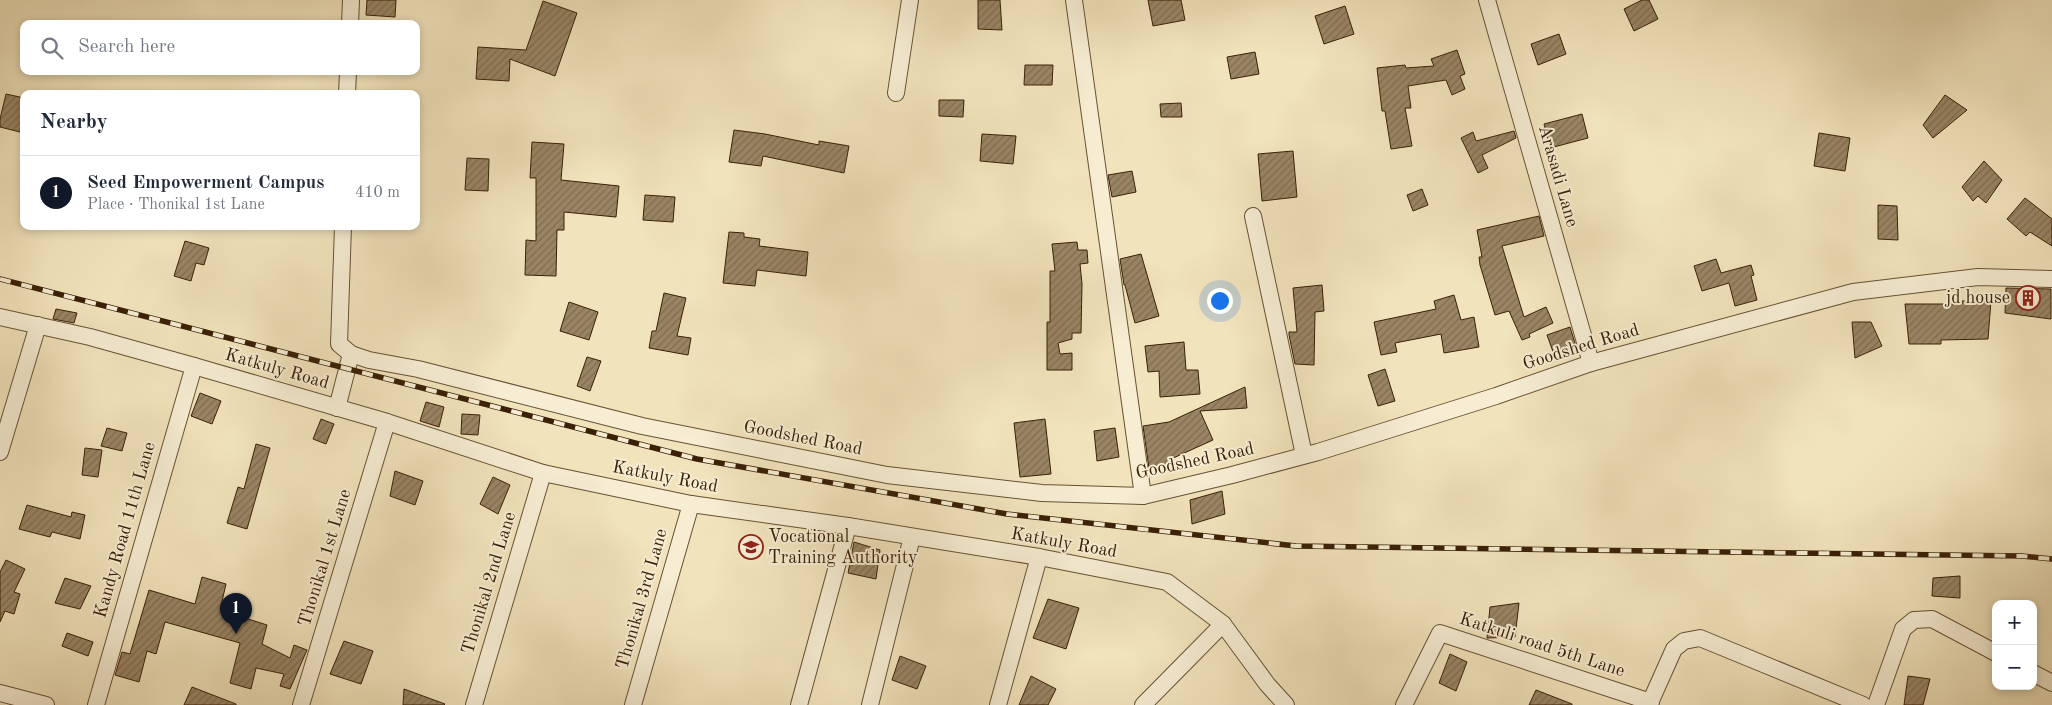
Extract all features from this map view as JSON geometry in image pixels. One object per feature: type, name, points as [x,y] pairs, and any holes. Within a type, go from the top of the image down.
[{"type":"street","points":[[350,20],[351,0]]},
{"type":"street","points":[[896,93],[910,0]]},
{"type":"street","points":[[1074,0],[1143,496]]},
{"type":"street","name":"Arasadi Lane","points":[[1487,0],[1591,363]]},
{"type":"street","points":[[347,90],[348,75]]},
{"type":"street","points":[[1253,216],[1304,455]]},
{"type":"street","points":[[337,408],[345,349],[343,230]]},
{"type":"street","name":"Goodshed Road","points":[[345,349],[369,360],[418,369],[642,426],[887,475],[1042,494],[1143,496],[1232,476],[1496,396],[1591,363],[1852,292],[1978,277],[2052,278]]},
{"type":"street","name":"Katkuly Road","points":[[0,317],[90,337],[194,366],[387,422],[543,473],[691,504],[848,526],[1039,558],[1167,582],[1223,624],[1267,684],[1286,705]]},
{"type":"street","points":[[0,452],[38,325]]},
{"type":"street","name":"Kandy Road 11th Lane","points":[[96,705],[194,366]]},
{"type":"street","name":"Thonikal 1st Lane","points":[[301,705],[387,422]]},
{"type":"street","name":"Thonikal 2nd Lane","points":[[474,705],[543,473]]},
{"type":"street","name":"Thonikal 3rd Lane","points":[[633,705],[691,504]]},
{"type":"street","points":[[799,705],[848,526]]},
{"type":"street","points":[[870,705],[912,537]]},
{"type":"street","points":[[998,705],[1039,558]]},
{"type":"street","points":[[1876,705],[1903,629],[1914,620],[1932,619],[1992,651]]},
{"type":"street","points":[[1143,705],[1223,624]]},
{"type":"street","name":"Katkuli road 5th Lane","points":[[1404,705],[1440,633],[1650,703]]},
{"type":"street","points":[[1650,703],[1674,649],[1684,641],[1700,638],[1863,705]]},
{"type":"street","points":[[2037,675],[2052,682]]},
{"type":"street","points":[[0,693],[46,705]]},
{"type":"building","points":[[367,0],[396,0],[395,17],[366,15]]},
{"type":"building","points":[[978,0],[1000,0],[1002,30],[978,29]]},
{"type":"building","points":[[1148,0],[1181,0],[1185,20],[1153,26]]},
{"type":"building","points":[[1642,0],[1649,0],[1658,19],[1634,31],[1624,9]]},
{"type":"building","points":[[543,1],[577,13],[555,76],[510,59],[509,81],[476,79],[478,47],[526,50]]},
{"type":"building","points":[[1345,6],[1354,34],[1324,44],[1315,16]]},
{"type":"building","points":[[1559,34],[1566,54],[1538,65],[1531,44]]},
{"type":"building","points":[[1457,50],[1465,74],[1460,76],[1465,89],[1452,95],[1446,80],[1408,86],[1411,108],[1405,108],[1412,146],[1391,149],[1385,111],[1382,111],[1377,68],[1405,65],[1406,68],[1434,66],[1431,59]]},
{"type":"building","points":[[1255,52],[1259,74],[1231,79],[1227,57]]},
{"type":"building","points":[[1025,65],[1053,65],[1052,85],[1024,85]]},
{"type":"building","points":[[6,94],[20,97],[20,132],[0,127]]},
{"type":"building","points":[[1945,95],[1967,110],[1933,138],[1923,125]]},
{"type":"building","points":[[939,100],[964,100],[963,117],[939,116]]},
{"type":"building","points":[[1181,103],[1182,117],[1161,117],[1160,104]]},
{"type":"building","points":[[1582,114],[1588,138],[1550,148],[1544,124]]},
{"type":"building","points":[[734,130],[819,145],[819,141],[849,146],[844,173],[763,156],[761,166],[729,162]]},
{"type":"building","points":[[1514,131],[1516,138],[1482,155],[1488,168],[1478,173],[1461,138],[1473,132],[1476,141]]},
{"type":"building","points":[[1819,133],[1850,138],[1845,171],[1814,166]]},
{"type":"building","points":[[982,134],[1016,136],[1013,164],[980,161]]},
{"type":"building","points":[[532,142],[564,144],[561,180],[619,186],[616,217],[564,212],[564,230],[557,230],[556,276],[525,275],[526,240],[536,241],[536,178],[530,178]]},
{"type":"building","points":[[1293,151],[1297,197],[1262,201],[1258,154]]},
{"type":"building","points":[[467,158],[489,159],[488,191],[465,190]]},
{"type":"building","points":[[1984,161],[2002,180],[1986,203],[1978,196],[1973,201],[1962,187]]},
{"type":"building","points":[[1132,171],[1136,192],[1112,197],[1108,175]]},
{"type":"building","points":[[1422,189],[1428,205],[1413,211],[1407,195]]},
{"type":"building","points":[[645,195],[675,197],[673,222],[643,220]]},
{"type":"building","points":[[2025,198],[2052,219],[2052,246],[2030,232],[2026,236],[2007,219]]},
{"type":"building","points":[[1878,205],[1897,206],[1898,240],[1878,239]]},
{"type":"building","points":[[1539,216],[1544,236],[1502,246],[1524,317],[1546,307],[1553,323],[1529,334],[1530,337],[1522,340],[1509,311],[1495,315],[1480,265],[1479,257],[1482,257],[1477,230]]},
{"type":"building","points":[[729,232],[744,233],[744,237],[760,239],[759,246],[808,252],[806,276],[757,270],[755,286],[723,283]]},
{"type":"building","points":[[185,241],[209,248],[204,265],[196,263],[191,281],[174,276]]},
{"type":"building","points":[[1077,242],[1078,250],[1087,250],[1088,263],[1080,264],[1082,284],[1081,333],[1072,333],[1072,339],[1058,343],[1060,354],[1072,353],[1072,370],[1047,370],[1047,322],[1050,322],[1050,271],[1055,271],[1052,244]]},
{"type":"building","points":[[1141,254],[1159,316],[1135,323],[1124,285],[1120,259]]},
{"type":"building","points":[[1716,259],[1721,273],[1751,265],[1754,275],[1751,276],[1757,300],[1735,306],[1729,283],[1702,291],[1694,266]]},
{"type":"building","points":[[1322,285],[1324,311],[1315,312],[1314,365],[1295,364],[1289,335],[1289,332],[1297,332],[1293,288]]},
{"type":"building","name":"jd house","points":[[2006,288],[2051,289],[2051,319],[2005,313]]},
{"type":"building","points":[[664,293],[686,298],[677,336],[691,338],[688,355],[649,348],[652,331],[656,331]]},
{"type":"building","points":[[1454,295],[1461,320],[1474,317],[1479,347],[1444,353],[1441,334],[1395,343],[1397,352],[1381,355],[1374,322],[1436,309],[1434,301]]},
{"type":"building","points":[[1962,301],[1991,301],[1988,339],[1941,340],[1941,344],[1909,344],[1905,304],[1962,304]]},
{"type":"building","points":[[569,302],[598,312],[589,340],[560,331]]},
{"type":"building","points":[[56,309],[77,313],[74,323],[53,319]]},
{"type":"building","points":[[1852,322],[1871,322],[1882,346],[1855,358]]},
{"type":"building","points":[[1570,327],[1578,353],[1556,360],[1547,335]]},
{"type":"building","points":[[1184,342],[1186,370],[1198,370],[1200,394],[1160,397],[1159,371],[1148,372],[1145,346]]},
{"type":"building","points":[[587,357],[601,361],[590,391],[577,386]]},
{"type":"building","points":[[1385,369],[1395,401],[1378,406],[1368,375]]},
{"type":"building","points":[[1245,387],[1247,408],[1200,411],[1213,440],[1171,459],[1172,464],[1149,468],[1143,426],[1169,422]]},
{"type":"building","points":[[200,393],[221,401],[212,424],[191,416]]},
{"type":"building","points":[[426,402],[444,407],[439,427],[420,421]]},
{"type":"building","points":[[462,414],[480,415],[478,435],[461,434]]},
{"type":"building","points":[[321,419],[334,424],[326,444],[313,439]]},
{"type":"building","points":[[1045,419],[1051,474],[1020,477],[1014,423]]},
{"type":"building","points":[[107,428],[127,433],[122,451],[101,446]]},
{"type":"building","points":[[1115,428],[1119,457],[1097,461],[1094,431]]},
{"type":"building","points":[[256,444],[270,448],[247,529],[227,523],[238,487],[244,489]]},
{"type":"building","points":[[85,448],[102,450],[98,477],[82,475]]},
{"type":"building","points":[[395,471],[423,481],[415,505],[390,496]]},
{"type":"building","points":[[493,477],[510,485],[498,514],[480,504]]},
{"type":"building","points":[[1222,491],[1225,514],[1192,524],[1190,500]]},
{"type":"building","points":[[27,505],[71,517],[72,512],[85,515],[80,539],[52,532],[50,537],[19,529]]},
{"type":"building","points":[[854,542],[880,550],[876,579],[848,573]]},
{"type":"building","points":[[6,560],[25,569],[14,592],[20,594],[14,614],[5,611],[0,622],[0,572]]},
{"type":"building","points":[[1960,576],[1960,598],[1932,596],[1933,578]]},
{"type":"building","points":[[202,577],[226,584],[220,610],[267,625],[262,644],[290,658],[294,645],[307,650],[290,689],[280,686],[284,674],[256,668],[251,689],[230,683],[240,643],[165,622],[156,654],[147,651],[139,682],[115,675],[122,652],[130,654],[149,590],[195,604]]},
{"type":"building","points":[[65,578],[91,586],[80,609],[55,603]]},
{"type":"building","points":[[1048,599],[1079,608],[1066,649],[1033,638]]},
{"type":"building","points":[[1519,603],[1515,637],[1487,638],[1490,607]]},
{"type":"building","points":[[67,633],[93,642],[88,656],[62,646]]},
{"type":"building","points":[[344,641],[373,651],[361,684],[330,674]]},
{"type":"building","points":[[1450,654],[1467,662],[1456,691],[1439,683]]},
{"type":"building","points":[[900,656],[926,666],[917,689],[892,680]]},
{"type":"building","points":[[1031,676],[1056,689],[1048,705],[1019,705]]},
{"type":"building","points":[[1908,676],[1930,679],[1923,705],[1904,705]]},
{"type":"building","points":[[192,687],[236,704],[236,705],[184,705]]},
{"type":"building","points":[[404,689],[445,704],[403,705]]},
{"type":"building","points":[[1536,690],[1572,704],[1572,705],[1529,705]]},
{"type":"railway","points":[[0,279],[697,459],[1007,514],[1296,546],[2022,556],[2052,559]]},
{"type":"place","name":"jd house","points":[[2028,298]]},
{"type":"place","name":"Vocational Training Authority","points":[[751,547]]},
{"type":"place","name":"Seed Empowerment Campus","points":[[236,634]]}]
